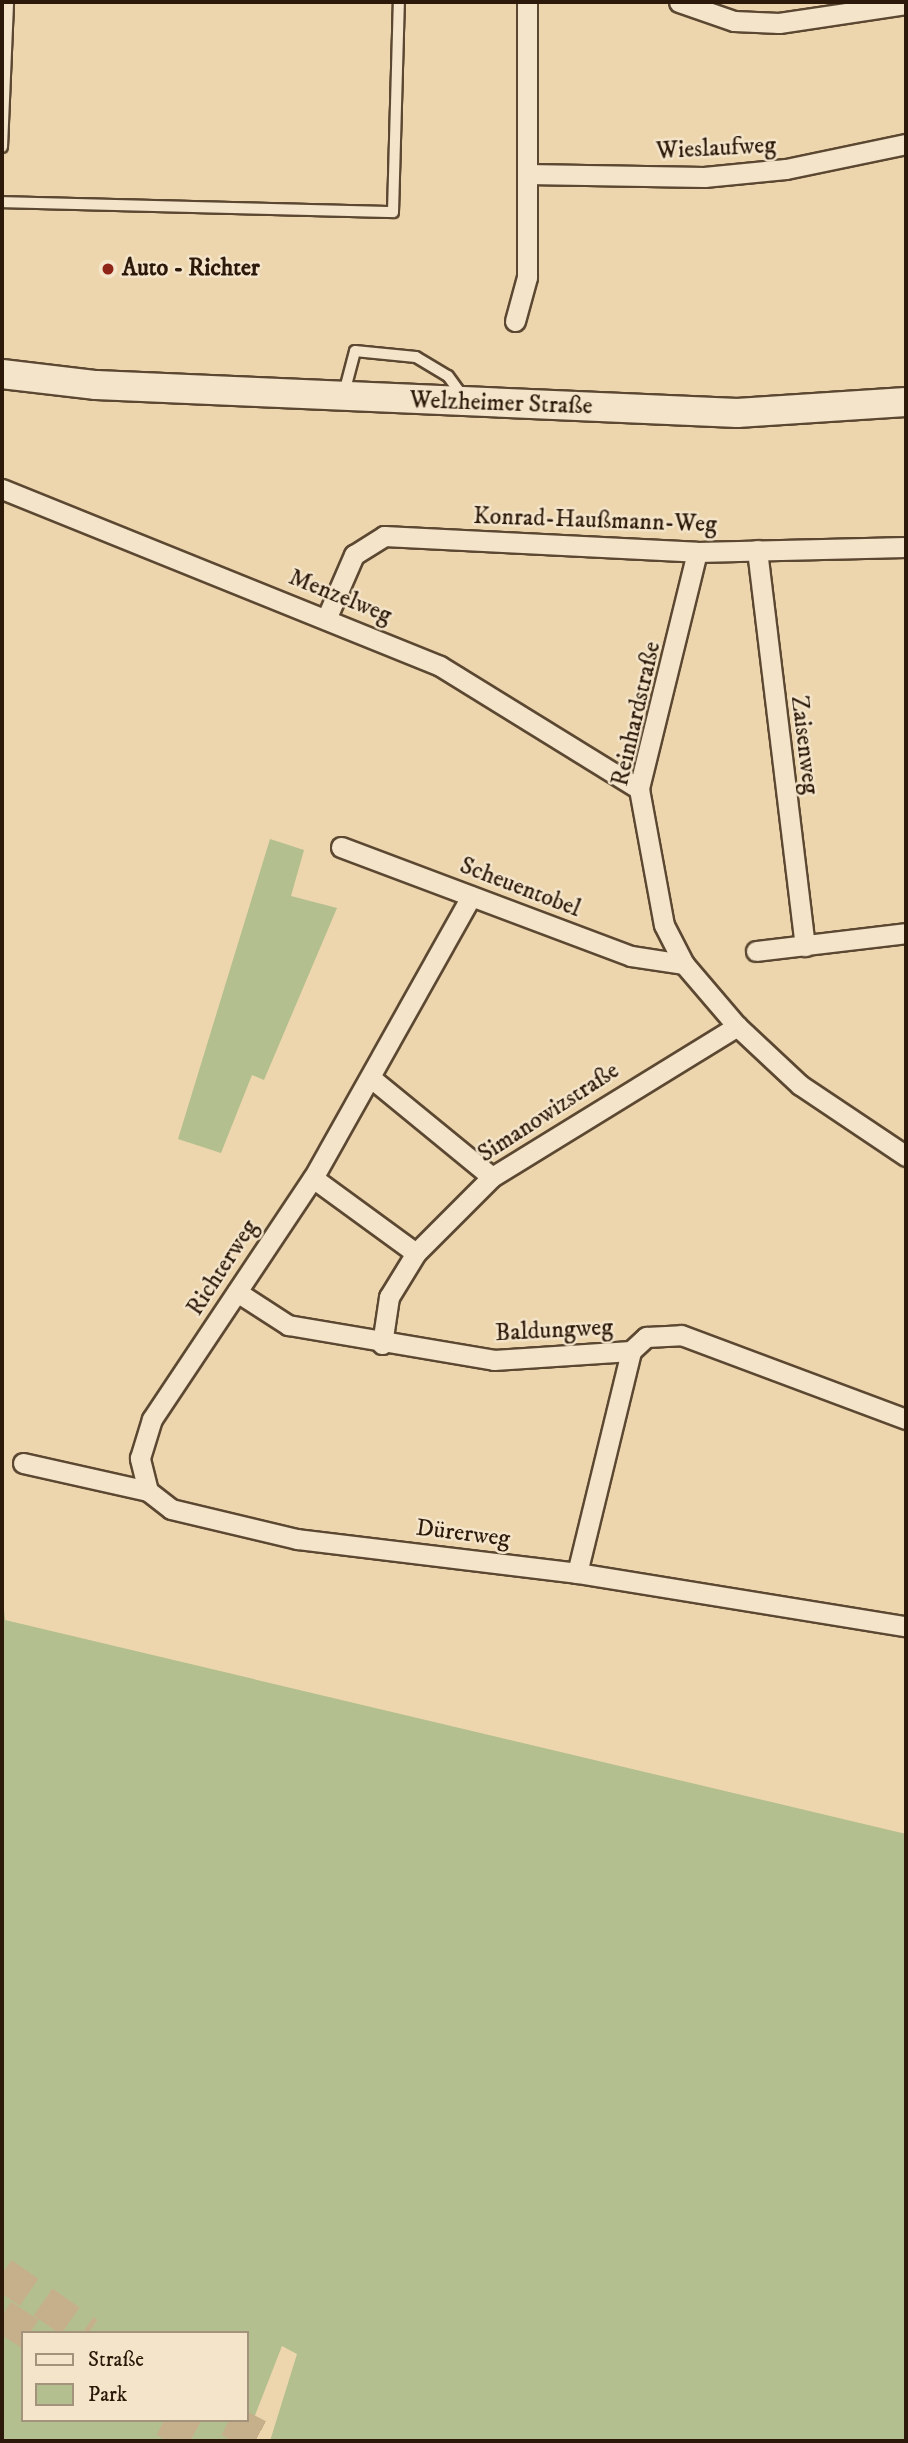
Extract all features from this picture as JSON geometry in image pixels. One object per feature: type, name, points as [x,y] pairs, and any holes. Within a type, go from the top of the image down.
[{"type":"main road","name":"Welzheimer Straße","points":[[2,374],[96,385],[737,413],[906,402]]},
{"type":"main road","name":"Welzheimer Straße","points":[[2,387],[96,385]]},
{"type":"street","points":[[515,321],[527,277],[527,2]]},
{"type":"street","points":[[684,3],[734,21],[810,10],[906,4]]},
{"type":"street","name":"Wieslaufweg","points":[[527,174],[704,177],[786,169],[906,144]]},
{"type":"street","name":"Menzelweg","points":[[2,489],[327,617],[440,666],[639,789]]},
{"type":"street","name":"Konrad-Haußmann-Weg","points":[[327,617],[354,555],[384,536],[697,552],[906,547]]},
{"type":"street","name":"Zaisenweg","points":[[757,550],[805,946]]},
{"type":"street","name":"Reinhardstraße","points":[[697,552],[639,789],[651,875],[664,925],[684,964],[737,1026],[800,1085],[906,1156]]},
{"type":"street","name":"Scheuentobel","points":[[341,846],[631,956],[684,964]]},
{"type":"street","name":"Richterweg","points":[[148,1490],[139,1458],[152,1419],[313,1178],[471,896]]},
{"type":"street","points":[[756,951],[906,933]]},
{"type":"street","name":"Simanowizstraße","points":[[382,1344],[389,1297],[415,1253],[492,1177],[737,1026]]},
{"type":"street","points":[[371,1078],[492,1177]]},
{"type":"street","points":[[313,1178],[415,1253]]},
{"type":"street","name":"Baldungweg","points":[[237,1292],[288,1325],[382,1344],[494,1360],[631,1351],[646,1336],[681,1335],[906,1419]]},
{"type":"street","points":[[577,1573],[631,1351]]},
{"type":"street","name":"Dürerweg","points":[[23,1463],[148,1490],[171,1509],[298,1539],[577,1573],[906,1626]]},
{"type":"lane","points":[[2,148],[8,2]]},
{"type":"lane","points":[[2,202],[393,212],[399,2]]},
{"type":"lane","points":[[343,397],[355,351],[416,356],[448,376],[465,403]]},
{"type":"green space","points":[[270,839],[304,850],[291,896],[337,908],[264,1080],[252,1075],[221,1153],[178,1139]]},
{"type":"green space","points":[[2,1586],[5,1620],[906,1834],[906,2441],[270,2441],[297,2354],[282,2346],[245,2441],[2,2441]]},
{"type":"tunnel","points":[[2,2273],[85,2331]]},
{"type":"tunnel","points":[[2,2315],[27,2331]]},
{"type":"tunnel","points":[[168,2422],[204,2441]]},
{"type":"tunnel","points":[[233,2422],[269,2441]]},
{"type":"place","name":"Auto - Richter","points":[[108,269]]}]
